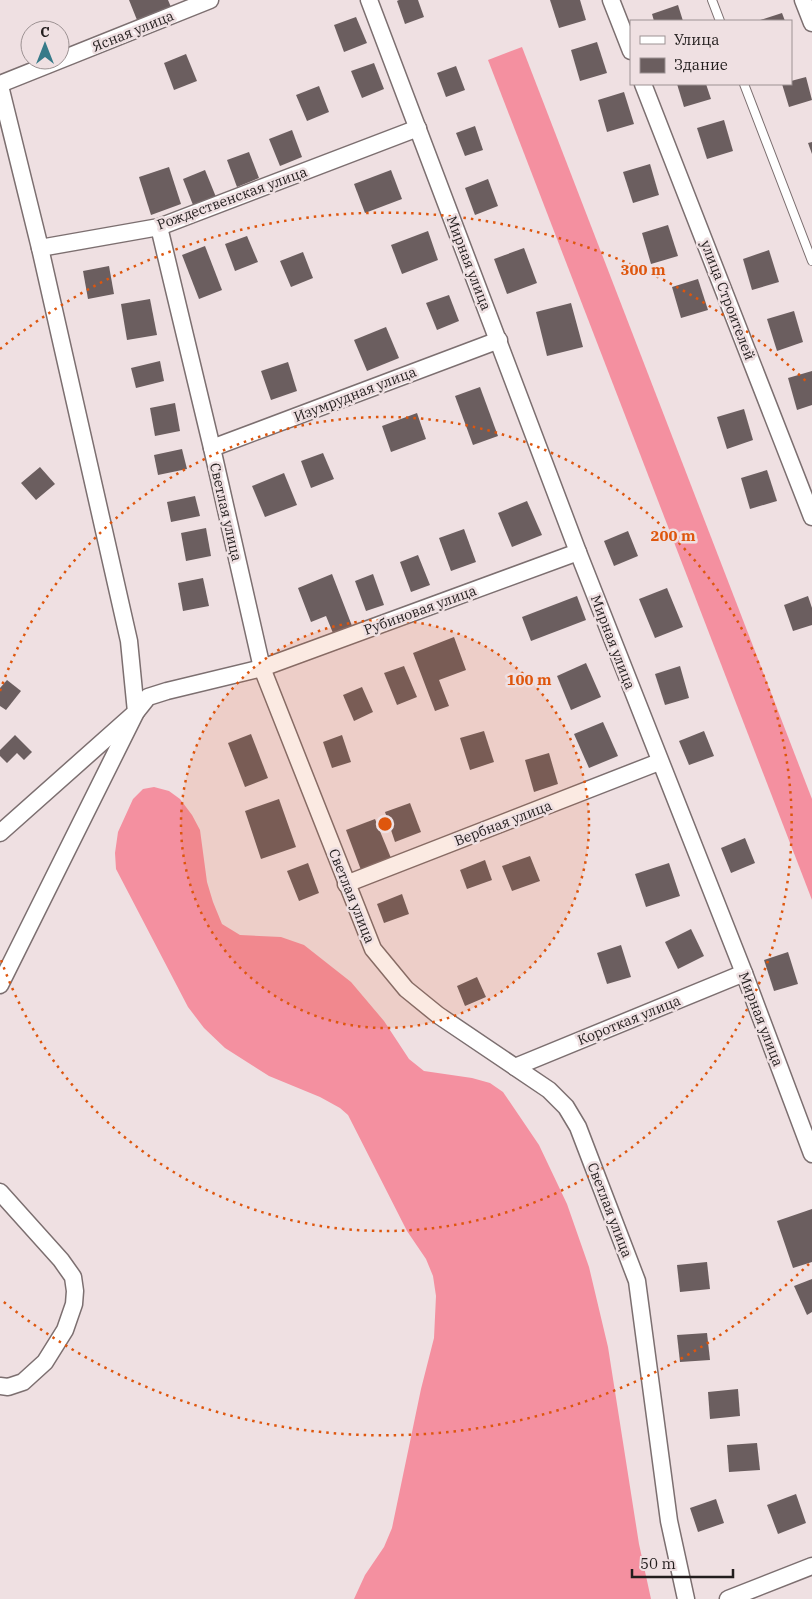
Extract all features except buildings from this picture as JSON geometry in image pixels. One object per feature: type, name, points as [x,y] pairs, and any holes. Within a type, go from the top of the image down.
[{"type":"street","name":"Ясная улица","points":[[0,85],[210,0]]},
{"type":"street","name":"Мирная улица","points":[[369,0],[578,552],[744,973],[812,1154]]},
{"type":"street","points":[[611,0],[630,48]]},
{"type":"street","points":[[803,0],[812,23]]},
{"type":"street","points":[[0,85],[40,248],[129,641],[136,712],[0,985]]},
{"type":"street","name":"улица Строителей","points":[[643,85],[812,517]]},
{"type":"street","name":"Рождественская улица","points":[[40,248],[158,226],[418,128]]},
{"type":"street","name":"Светлая улица","points":[[158,226],[212,448],[262,668],[373,949],[406,989],[438,1015],[549,1090],[566,1106],[578,1127],[637,1281],[668,1522],[686,1599]]},
{"type":"street","name":"Изумрудная улица","points":[[212,448],[499,340]]},
{"type":"street","name":"Рубиновая улица","points":[[0,833],[136,712],[148,698],[167,691],[262,668],[578,552]]},
{"type":"street","name":"Вербная улица","points":[[346,884],[660,762]]},
{"type":"street","name":"Короткая улица","points":[[515,1067],[744,973]]},
{"type":"street","points":[[0,1192],[61,1260],[73,1276],[75,1291],[74,1304],[66,1330],[45,1362],[23,1382],[8,1387],[0,1386]]},
{"type":"street","points":[[728,1599],[812,1566]]},
{"type":"lane","points":[[712,0],[720,20]]},
{"type":"lane","points":[[744,85],[812,261]]},
{"type":"shaded area","points":[[522,47],[812,799],[812,900],[488,60]]},
{"type":"shaded area","points":[[154,787],[169,791],[180,799],[200,830],[207,882],[222,924],[240,935],[281,937],[304,945],[351,982],[384,1021],[409,1059],[424,1071],[472,1078],[490,1083],[503,1092],[539,1145],[567,1204],[589,1267],[608,1347],[639,1544],[651,1599],[354,1599],[365,1575],[384,1547],[392,1528],[421,1389],[434,1338],[436,1296],[433,1276],[426,1259],[407,1231],[348,1115],[340,1108],[320,1097],[269,1076],[225,1048],[204,1028],[188,1007],[116,869],[115,853],[118,832],[133,799],[143,789]]}]
